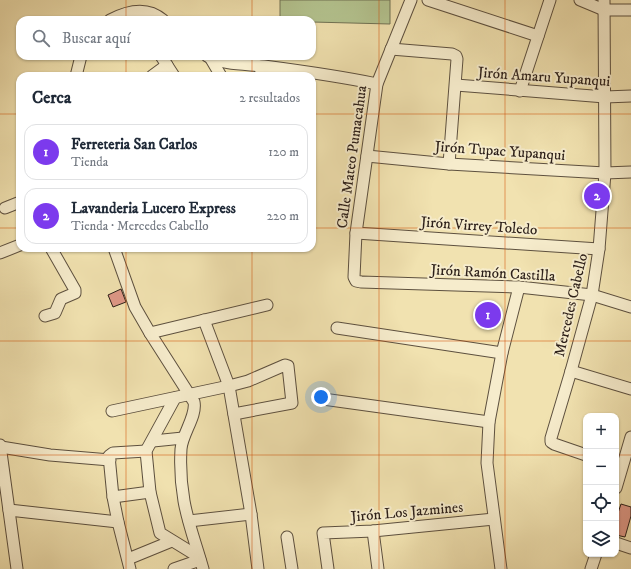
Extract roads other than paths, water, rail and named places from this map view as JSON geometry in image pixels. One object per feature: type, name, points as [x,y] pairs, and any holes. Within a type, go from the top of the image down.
[{"type":"street","name":"Calle Mateo Pumacahua","points":[[354,276],[356,233],[376,84],[411,0]]},
{"type":"street","points":[[428,0],[538,36]]},
{"type":"street","points":[[520,91],[550,0]]},
{"type":"street","points":[[580,0],[631,10]]},
{"type":"street","name":"Mercedes Cabello","points":[[583,454],[554,444],[551,442],[551,438],[592,295],[599,250],[605,173],[604,5]]},
{"type":"street","points":[[117,16],[144,11],[149,16]]},
{"type":"street","points":[[391,49],[452,54],[456,56],[456,85],[449,164]]},
{"type":"street","points":[[77,72],[80,60]]},
{"type":"street","points":[[155,72],[164,60],[172,72]]},
{"type":"street","points":[[211,60],[218,72]]},
{"type":"street","points":[[222,60],[234,63],[310,72]]},
{"type":"street","points":[[257,65],[263,72]]},
{"type":"street","points":[[316,73],[376,84]]},
{"type":"street","name":"Jirón Amaru Yupanqui","points":[[456,85],[605,97],[631,96]]},
{"type":"street","name":"Jirón Tupac Yupanqui","points":[[367,156],[449,164],[605,173],[631,172]]},
{"type":"street","points":[[5,208],[16,204]]},
{"type":"street","name":"Jirón Virrey Toledo","points":[[356,233],[599,250]]},
{"type":"street","points":[[0,253],[16,247]]},
{"type":"street","points":[[45,316],[55,313],[61,299],[75,293],[75,290],[53,252]]},
{"type":"street","points":[[115,252],[135,306],[150,333],[194,402],[195,407],[181,447],[181,477],[184,502],[201,562]]},
{"type":"street","name":"Jirón Ramón Castilla","points":[[354,276],[356,281],[361,282],[520,287],[592,295],[631,307]]},
{"type":"street","points":[[501,569],[487,463],[489,422],[502,353],[520,287]]},
{"type":"street","points":[[150,333],[267,305]]},
{"type":"street","points":[[204,320],[229,386],[251,514],[258,569]]},
{"type":"street","points":[[337,328],[502,353]]},
{"type":"street","points":[[112,411],[229,386],[248,381],[285,365],[288,366],[292,403],[234,414]]},
{"type":"street","points":[[571,371],[631,389]]},
{"type":"street","points":[[175,398],[153,441],[146,451],[150,492],[159,530],[162,535],[201,562]]},
{"type":"street","points":[[323,399],[489,422]]},
{"type":"street","points":[[617,485],[631,437]]},
{"type":"street","points":[[153,441],[183,438]]},
{"type":"street","points":[[17,569],[0,447],[110,460]]},
{"type":"street","points":[[146,451],[113,453],[109,456],[113,497],[129,564],[172,541]]},
{"type":"street","points":[[113,497],[150,492]]},
{"type":"street","points":[[9,510],[118,522]]},
{"type":"street","points":[[189,521],[251,514]]},
{"type":"street","name":"Jirón Los Jazmines","points":[[328,569],[323,533],[374,531],[494,520]]},
{"type":"street","points":[[374,531],[378,569]]},
{"type":"street","points":[[287,537],[292,569]]},
{"type":"street","points":[[619,544],[631,548]]},
{"type":"street","points":[[591,569],[595,557]]},
{"type":"street","points":[[174,569],[201,562]]},
{"type":"place","name":"Lavanderia Lucero Express","points":[[597,196]]},
{"type":"place","name":"Ferreteria San Carlos","points":[[488,315]]}]
